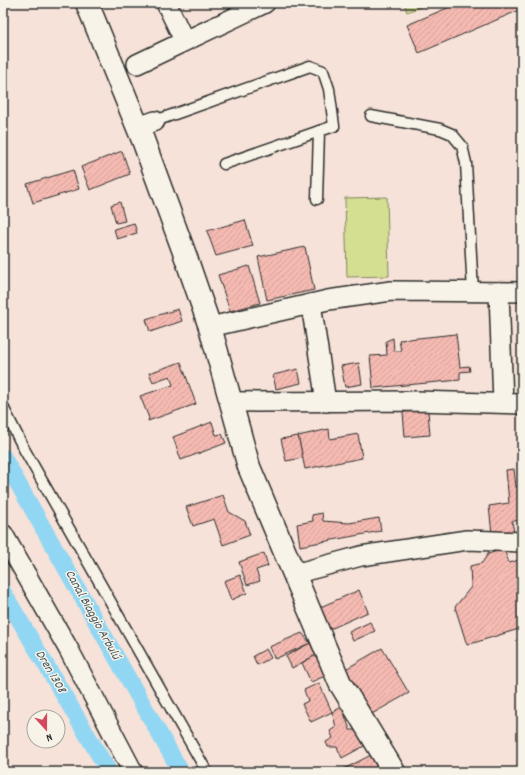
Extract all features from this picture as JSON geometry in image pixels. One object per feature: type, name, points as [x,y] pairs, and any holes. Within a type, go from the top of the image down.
[{"type":"street","points":[[87,3],[146,124],[184,252],[210,327],[249,467],[340,683],[394,772]]},
{"type":"street","points":[[166,3],[184,40]]},
{"type":"street","points":[[137,64],[184,40],[265,3]]},
{"type":"street","points":[[210,327],[328,300],[391,291],[522,292]]},
{"type":"street","points":[[499,292],[503,403]]},
{"type":"street","points":[[311,304],[326,402]]},
{"type":"street","points":[[231,402],[416,401],[522,404]]},
{"type":"street","points":[[3,534],[69,650],[133,772]]},
{"type":"street","points":[[294,574],[361,556],[467,540],[522,542]]},
{"type":"lane","points":[[146,124],[310,66],[323,71],[329,89],[334,126],[224,164]]},
{"type":"lane","points":[[371,116],[440,129],[452,134],[462,146],[466,163],[473,292]]},
{"type":"lane","points":[[317,199],[318,131]]},
{"type":"lane","points":[[3,407],[24,449],[207,772]]},
{"type":"green space","points":[[404,3],[431,3],[407,12]]},
{"type":"green space","points":[[387,197],[389,276],[347,277],[345,198]]},
{"type":"building","points":[[459,3],[522,3],[522,9],[419,53],[407,25]]},
{"type":"building","points":[[122,151],[130,174],[90,190],[81,167]]},
{"type":"building","points":[[73,170],[79,189],[33,203],[27,184]]},
{"type":"building","points":[[120,202],[125,221],[116,223],[111,205]]},
{"type":"building","points":[[245,220],[253,246],[216,256],[207,231]]},
{"type":"building","points":[[134,223],[137,233],[117,239],[114,229]]},
{"type":"building","points":[[305,247],[314,290],[267,300],[258,257]]},
{"type":"building","points":[[249,266],[260,303],[230,311],[218,275]]},
{"type":"building","points":[[178,309],[182,321],[150,332],[146,319]]},
{"type":"building","points":[[456,334],[460,367],[469,366],[470,371],[460,372],[460,380],[373,388],[370,356],[387,355],[386,341],[393,338],[394,351],[401,351],[399,340]]},
{"type":"building","points":[[181,362],[196,404],[148,421],[149,418],[140,396],[173,385],[170,376],[153,382],[149,373]]},
{"type":"building","points":[[359,363],[362,384],[345,387],[341,366]]},
{"type":"building","points":[[298,369],[301,383],[276,389],[273,375]]},
{"type":"building","points":[[428,411],[430,435],[405,437],[403,412]]},
{"type":"building","points":[[212,422],[216,435],[222,434],[226,443],[181,460],[173,437]]},
{"type":"building","points":[[329,429],[330,439],[358,434],[362,458],[305,469],[298,436]]},
{"type":"building","points":[[298,436],[303,458],[286,461],[281,439]]},
{"type":"building","points":[[514,469],[516,487],[522,486],[522,520],[512,521],[514,532],[492,534],[489,506],[509,503],[506,470]]},
{"type":"building","points":[[223,495],[229,512],[245,521],[250,535],[223,545],[214,519],[193,526],[186,507]]},
{"type":"building","points":[[322,513],[323,521],[349,523],[379,518],[381,531],[300,546],[297,524],[313,521],[312,515]]},
{"type":"building","points":[[504,549],[509,563],[522,559],[522,628],[467,645],[455,607],[471,587],[470,566],[482,563],[488,554]]},
{"type":"building","points":[[264,553],[268,566],[256,570],[260,581],[247,585],[239,562]]},
{"type":"building","points":[[240,575],[247,593],[231,600],[224,581]]},
{"type":"building","points":[[359,590],[368,612],[326,631],[316,609]]},
{"type":"building","points":[[370,622],[375,631],[353,641],[349,632]]},
{"type":"building","points":[[302,633],[310,643],[275,659],[269,647]]},
{"type":"building","points":[[310,643],[316,655],[292,668],[286,656]]},
{"type":"building","points":[[382,648],[409,693],[370,715],[344,670]]},
{"type":"building","points":[[266,649],[271,658],[257,665],[253,656]]},
{"type":"building","points":[[316,655],[325,676],[311,682],[302,663]]},
{"type":"building","points":[[319,683],[332,712],[311,722],[302,704],[308,701],[304,690]]},
{"type":"building","points":[[342,707],[350,730],[357,730],[366,745],[342,758],[337,747],[328,747],[326,742],[333,738],[330,731],[336,727],[332,712]]},
{"type":"building","points":[[371,755],[379,772],[338,772]]},
{"type":"waterway","name":"Canal Biaggio Arbulú","points":[[3,457],[181,772]]},
{"type":"waterway","name":"Dren 1308","points":[[3,592],[109,772]]}]
